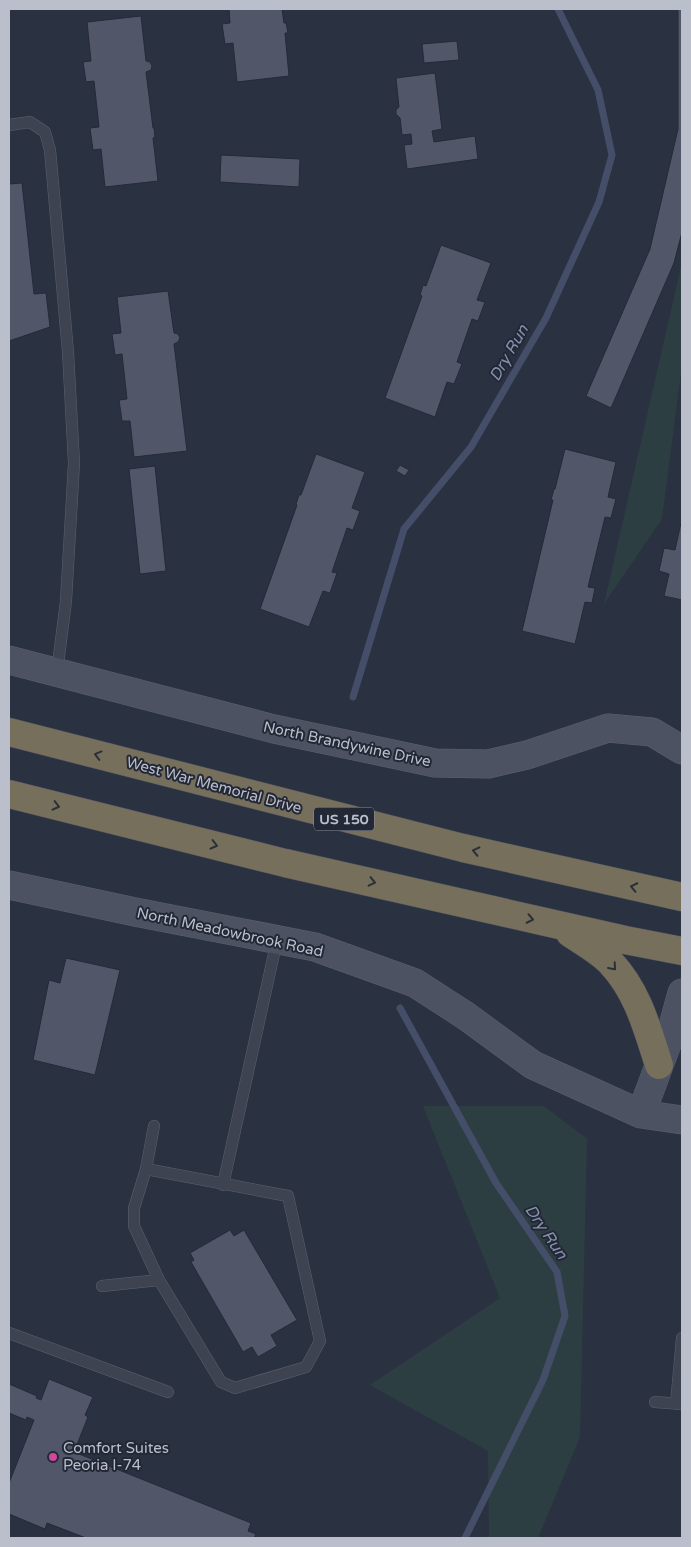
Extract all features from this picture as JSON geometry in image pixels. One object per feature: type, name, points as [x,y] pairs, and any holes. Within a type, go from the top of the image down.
[{"type":"highway","name":"West War Memorial Drive","points":[[9,732],[463,848],[682,897]]},
{"type":"highway","points":[[9,794],[285,862],[561,926],[682,951]]},
{"type":"highway","points":[[561,926],[610,962],[638,1003],[671,1064]]},
{"type":"street","name":"North Brandywine Drive","points":[[9,660],[274,729],[435,763],[488,764],[527,755],[608,728],[652,732],[682,750]]},
{"type":"street","name":"North Meadowbrook Road","points":[[9,885],[315,947],[415,983],[466,1016],[533,1065],[641,1114],[682,1120]]},
{"type":"street","points":[[641,1114],[671,1064],[670,1036],[682,992]]},
{"type":"lane","points":[[9,125],[30,122],[45,132],[50,150],[68,343],[74,462],[66,601],[57,672]]},
{"type":"lane","points":[[223,1185],[277,940]]},
{"type":"lane","points":[[146,1169],[288,1196],[320,1341],[306,1367],[235,1388],[221,1382],[160,1280],[134,1226],[134,1208],[146,1169],[154,1126]]},
{"type":"lane","points":[[102,1286],[160,1280]]},
{"type":"lane","points":[[9,1333],[168,1392]]},
{"type":"lane","points":[[654,1402],[679,1404],[682,1338]]},
{"type":"shaded area","points":[[682,262],[682,365],[662,519],[604,604]]},
{"type":"shaded area","points":[[423,1106],[544,1106],[587,1139],[580,1437],[538,1538],[489,1538],[488,1451],[370,1385],[500,1298]]},
{"type":"building","points":[[229,9],[282,9],[288,33],[285,33],[289,76],[237,82],[233,43],[225,44],[222,24],[230,23]]},
{"type":"building","points":[[678,9],[682,9],[682,232],[674,263],[611,408],[586,396],[650,249],[678,129]]},
{"type":"building","points":[[141,16],[146,61],[150,62],[152,66],[151,70],[146,72],[155,137],[153,138],[158,181],[105,187],[101,149],[93,150],[90,128],[99,127],[94,81],[86,82],[83,62],[91,61],[87,22]]},
{"type":"building","points":[[457,41],[459,60],[424,63],[422,44]]},
{"type":"building","points":[[435,73],[442,129],[432,131],[434,142],[475,136],[478,159],[407,169],[404,145],[412,144],[411,134],[402,135],[400,118],[396,114],[396,110],[399,107],[396,78]]},
{"type":"building","points":[[221,155],[300,159],[299,187],[220,182]]},
{"type":"building","points":[[22,183],[34,294],[46,293],[50,327],[9,341],[9,184]]},
{"type":"building","points":[[441,245],[491,263],[477,300],[485,302],[478,321],[472,319],[457,362],[462,364],[454,384],[447,382],[435,417],[385,398],[422,296],[420,295],[423,285],[426,286]]},
{"type":"building","points":[[168,291],[174,333],[178,334],[180,338],[174,344],[187,451],[134,457],[130,421],[122,421],[119,400],[127,399],[122,354],[115,355],[112,334],[121,333],[117,297]]},
{"type":"building","points":[[565,449],[616,462],[608,497],[616,499],[611,518],[605,517],[588,587],[595,588],[592,603],[585,602],[575,644],[522,631],[553,500],[551,500]]},
{"type":"building","points":[[316,454],[365,472],[352,508],[360,511],[353,530],[347,528],[332,572],[337,573],[330,593],[323,591],[309,627],[260,609],[299,495],[301,495]]},
{"type":"building","points":[[400,465],[409,470],[405,476],[396,471]]},
{"type":"building","points":[[155,466],[166,571],[140,574],[129,469]]},
{"type":"building","points":[[681,523],[682,600],[664,596],[669,574],[659,571],[664,548],[675,550]]},
{"type":"building","points":[[66,958],[120,970],[95,1075],[33,1060],[49,980],[60,983]]},
{"type":"building","points":[[230,1230],[234,1236],[244,1230],[297,1320],[271,1335],[277,1346],[258,1357],[252,1347],[243,1352],[191,1262],[194,1260],[190,1253]]},
{"type":"building","name":"Comfort Suites Peoria I-74","points":[[49,1379],[93,1397],[85,1415],[88,1417],[74,1452],[251,1523],[248,1531],[256,1534],[254,1538],[86,1538],[47,1523],[45,1529],[9,1514],[9,1483],[34,1420],[27,1417],[26,1420],[9,1413],[9,1384],[37,1396],[36,1398],[41,1400]]},
{"type":"waterway","name":"Dry Run","points":[[353,697],[404,529],[471,447],[546,318],[599,202],[612,155],[598,90],[558,9]]},
{"type":"waterway","name":"Dry Run","points":[[400,1008],[496,1183],[557,1272],[565,1316],[543,1380],[465,1538]]},
{"type":"place","name":"Comfort Suites Peoria I-74","points":[[53,1457]]}]
